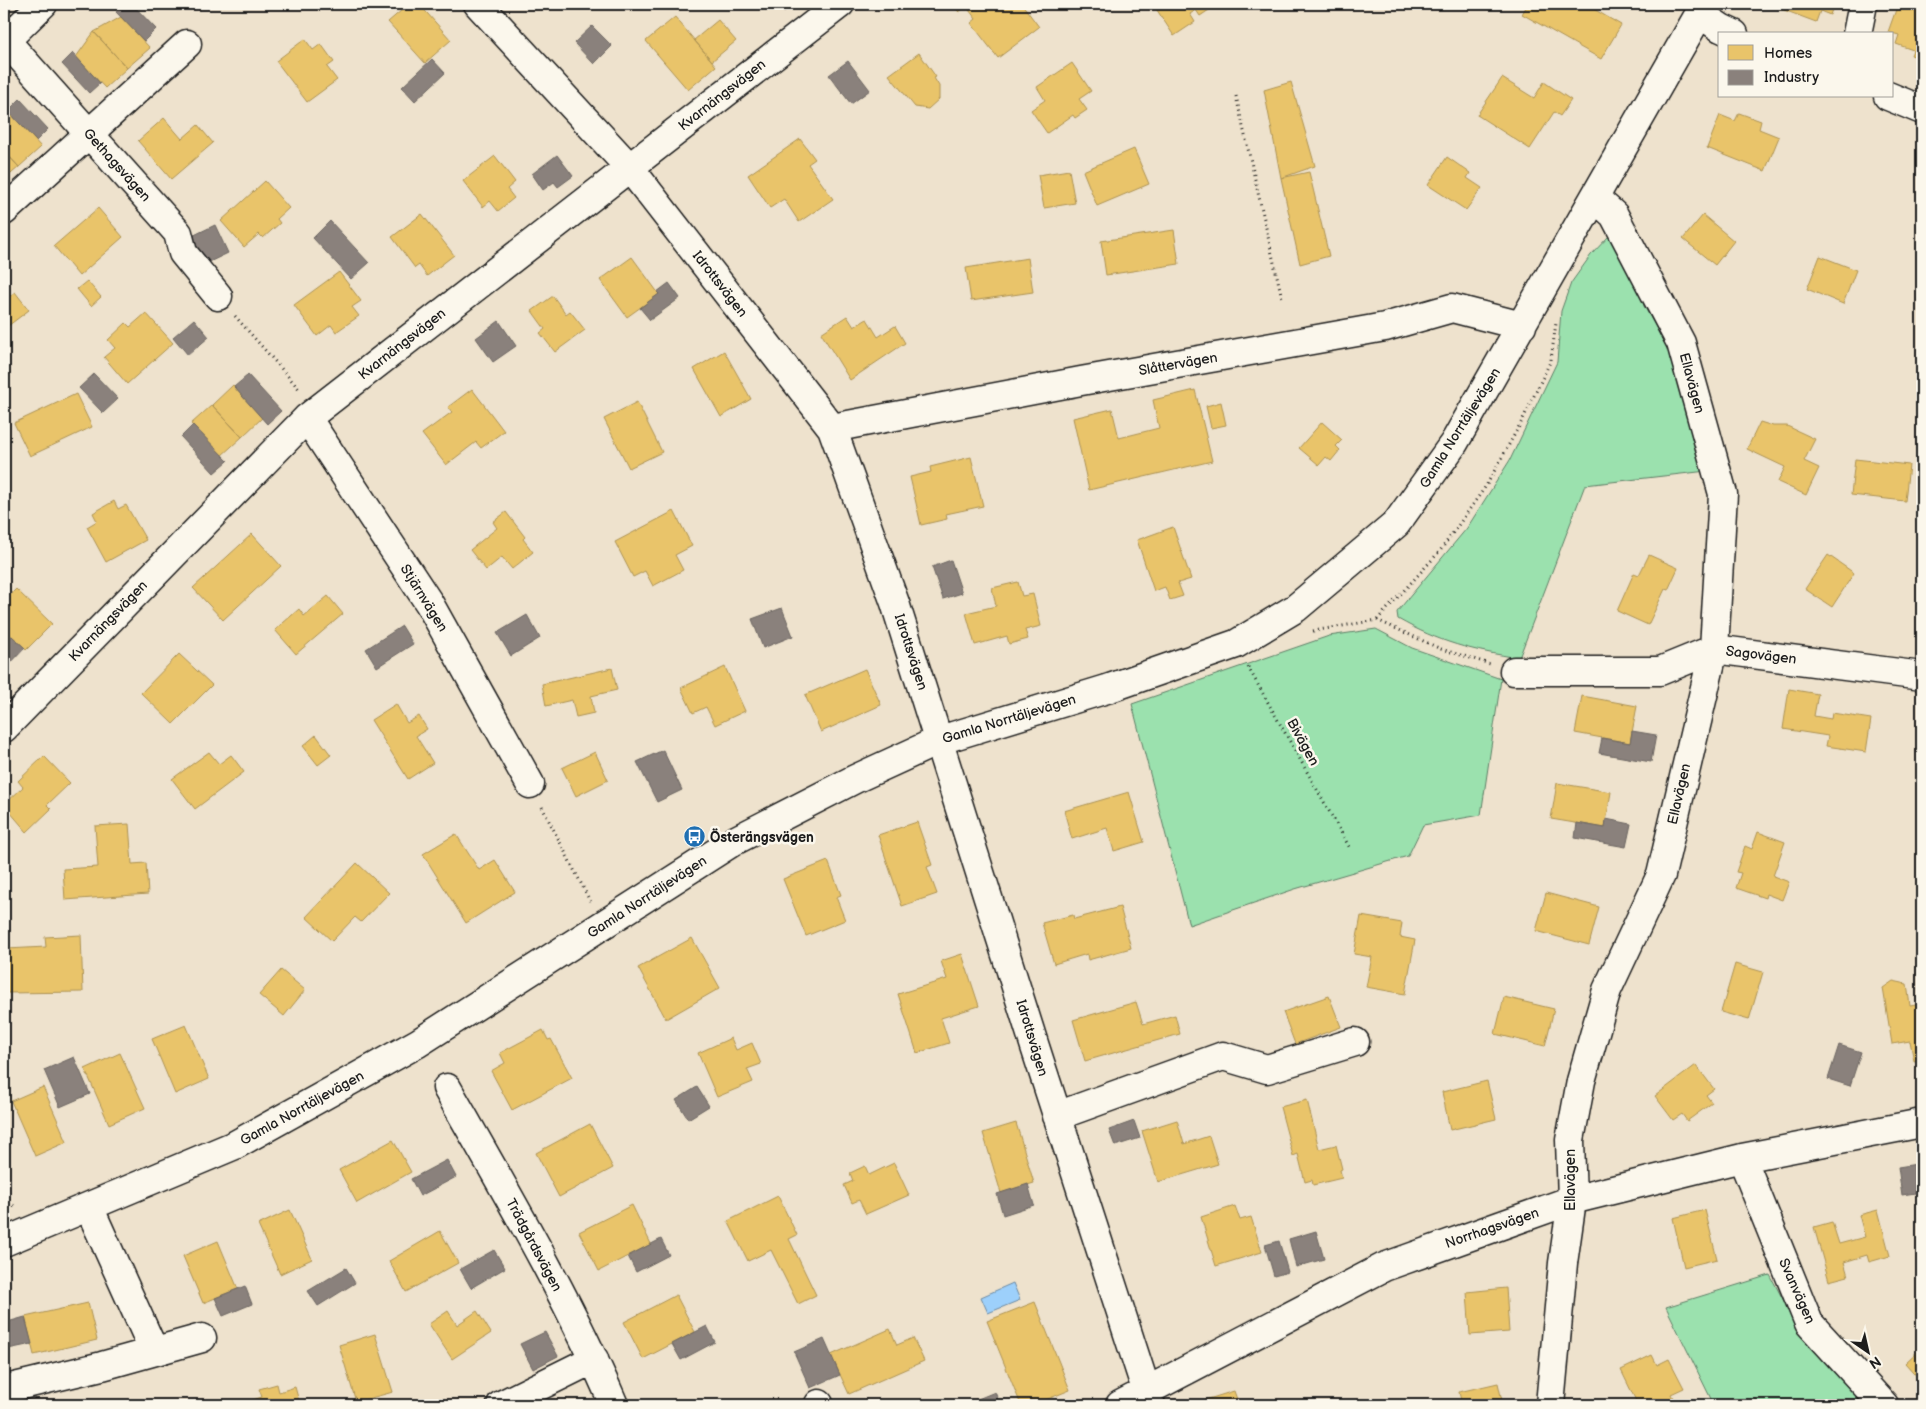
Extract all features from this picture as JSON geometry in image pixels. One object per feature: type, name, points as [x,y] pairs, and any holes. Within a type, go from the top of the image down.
[{"type":"street","name":"Gethagsvägen","points":[[44,4],[5,42],[178,233],[184,253],[218,296]]},
{"type":"street","name":"Idrottsvägen","points":[[478,4],[629,167],[832,428],[895,603],[940,740],[1057,1116],[1149,1398]]},
{"type":"street","name":"Kvarnängsvägen","points":[[4,728],[312,414],[840,4]]},
{"type":"street","points":[[1857,32],[1863,4]]},
{"type":"street","points":[[1702,9],[1721,28],[1730,32]]},
{"type":"street","name":"Gamla Norrtäljevägen","points":[[4,1242],[235,1145],[418,1043],[734,841],[855,779],[940,740],[1107,689],[1236,644],[1296,608],[1396,524],[1454,443],[1702,9]]},
{"type":"street","points":[[4,211],[187,44]]},
{"type":"street","points":[[1893,98],[1922,110]]},
{"type":"street","name":"Ellavägen","points":[[1550,1405],[1563,1263],[1572,1200],[1570,1140],[1581,1081],[1607,990],[1661,875],[1714,649],[1723,494],[1681,342],[1614,215],[1595,198]]},
{"type":"street","name":"Slåttervägen","points":[[832,428],[1385,327],[1452,308],[1522,326]]},
{"type":"street","name":"Stjärnvägen","points":[[312,414],[429,603],[530,784]]},
{"type":"street","name":"Sagovägen","points":[[1514,671],[1660,671],[1714,649],[1922,676]]},
{"type":"street","points":[[1057,1116],[1223,1056],[1268,1069],[1355,1042]]},
{"type":"street","name":"Trädgårdsvägen","points":[[447,1088],[527,1229],[594,1359],[614,1405]]},
{"type":"street","name":"Norrhagsvägen","points":[[1120,1405],[1149,1398],[1384,1267],[1572,1200],[1742,1158],[1922,1123]]},
{"type":"street","name":"Svanvägen","points":[[1742,1158],[1809,1323],[1884,1405]]},
{"type":"street","points":[[89,1207],[154,1351]]},
{"type":"street","points":[[14,1387],[202,1338]]},
{"type":"street","points":[[501,1405],[594,1359]]},
{"type":"path","points":[[1236,96],[1282,298]]},
{"type":"path","points":[[218,296],[312,414]]},
{"type":"path","points":[[1514,671],[1441,649],[1377,620],[1440,551],[1486,486],[1522,421],[1551,360],[1557,314]]},
{"type":"path","name":"Bivägen","points":[[1236,644],[1351,850]]},
{"type":"path","points":[[530,784],[603,925]]},
{"type":"green space","points":[[1609,236],[1617,241],[1632,269],[1644,306],[1676,362],[1707,471],[1585,485],[1519,658],[1486,652],[1427,634],[1398,619],[1397,612],[1467,528],[1510,460],[1557,362],[1561,311],[1571,283],[1591,255]]},
{"type":"green space","points":[[1376,629],[1412,648],[1501,679],[1481,815],[1423,825],[1408,856],[1295,889],[1189,925],[1132,704],[1329,636]]},
{"type":"green space","points":[[1770,1275],[1786,1305],[1825,1360],[1874,1405],[1714,1405],[1666,1307]]},
{"type":"water","points":[[1013,1283],[1020,1300],[988,1313],[981,1297]]},
{"type":"building: Homes","points":[[409,4],[419,4],[451,40],[425,63],[388,22]]},
{"type":"building: Homes","points":[[952,4],[1022,4],[1039,27],[998,58],[971,23],[976,19],[966,6],[959,12]]},
{"type":"building: Homes","points":[[1153,4],[1218,4],[1200,16],[1196,10],[1190,14],[1195,22],[1174,36]]},
{"type":"building: Homes","points":[[1412,4],[1424,4],[1421,9]]},
{"type":"building: Homes","points":[[1528,4],[1585,4],[1621,25],[1601,59],[1522,14]]},
{"type":"building: Homes","points":[[1777,4],[1834,4],[1830,15],[1820,11],[1816,22],[1776,7]]},
{"type":"building: Homes","points":[[1898,4],[1917,4],[1916,7],[1922,9],[1922,59],[1911,55],[1913,50],[1896,44],[1899,35],[1894,32],[1888,32]]},
{"type":"building: Homes","points":[[121,17],[150,48],[127,68],[94,32]]},
{"type":"building: Homes","points":[[675,17],[716,66],[688,90],[646,41]]},
{"type":"building: Homes","points":[[718,20],[736,41],[712,61],[694,40]]},
{"type":"building: Homes","points":[[94,32],[127,68],[105,88],[76,57]]},
{"type":"building: Homes","points":[[305,39],[313,50],[321,44],[334,62],[327,67],[337,80],[307,102],[276,61]]},
{"type":"building: Homes","points":[[919,53],[936,77],[934,78],[939,86],[939,99],[928,109],[915,107],[889,75]]},
{"type":"building: Homes","points":[[1072,63],[1091,91],[1079,99],[1087,110],[1075,118],[1073,115],[1047,133],[1031,110],[1045,100],[1037,87]]},
{"type":"building: Homes","points":[[1502,78],[1534,98],[1544,82],[1571,100],[1560,116],[1554,112],[1530,149],[1477,115]]},
{"type":"building: Homes","points":[[1291,82],[1315,166],[1281,178],[1264,90]]},
{"type":"building: Homes","points":[[1739,113],[1761,121],[1759,129],[1779,137],[1765,171],[1707,148],[1720,115],[1735,121]]},
{"type":"building: Homes","points":[[13,116],[41,147],[19,167],[4,151],[4,121]]},
{"type":"building: Homes","points":[[164,118],[182,139],[198,125],[213,143],[171,179],[138,141]]},
{"type":"building: Homes","points":[[800,139],[815,159],[808,164],[833,199],[799,222],[784,199],[770,208],[748,175]]},
{"type":"building: Homes","points":[[1134,149],[1149,184],[1097,206],[1083,171]]},
{"type":"building: Homes","points":[[4,151],[19,167],[4,180]]},
{"type":"building: Homes","points":[[495,156],[515,182],[507,189],[514,198],[498,211],[490,201],[483,207],[463,181]]},
{"type":"building: Homes","points":[[1447,157],[1470,173],[1467,178],[1482,188],[1466,210],[1428,185]]},
{"type":"building: Homes","points":[[1069,170],[1075,203],[1044,208],[1038,175]]},
{"type":"building: Homes","points":[[1309,172],[1329,256],[1300,264],[1281,178]]},
{"type":"building: Homes","points":[[265,181],[289,208],[277,219],[280,223],[263,238],[259,234],[244,247],[221,221]]},
{"type":"building: Homes","points":[[98,208],[123,237],[79,276],[54,246]]},
{"type":"building: Homes","points":[[422,214],[454,255],[427,276],[419,265],[415,268],[392,237]]},
{"type":"building: Homes","points":[[1703,215],[1734,241],[1715,265],[1683,239]]},
{"type":"building: Homes","points":[[1174,230],[1179,264],[1106,275],[1101,241]]},
{"type":"building: Homes","points":[[1820,256],[1856,270],[1843,304],[1807,289]]},
{"type":"building: Homes","points":[[632,257],[659,294],[627,317],[600,280]]},
{"type":"building: Homes","points":[[1028,258],[1033,292],[971,301],[966,268]]},
{"type":"building: Homes","points":[[339,272],[361,301],[352,307],[359,316],[336,332],[331,325],[317,336],[294,305]]},
{"type":"building: Homes","points":[[87,281],[101,297],[91,306],[77,289]]},
{"type":"building: Homes","points":[[15,292],[29,310],[4,329],[4,296],[6,299]]},
{"type":"building: Homes","points":[[553,296],[566,314],[570,311],[585,330],[555,352],[540,333],[545,329],[532,311]]},
{"type":"building: Homes","points":[[146,313],[173,343],[127,384],[104,357],[115,348],[108,340],[126,323],[130,327]]},
{"type":"building: Homes","points":[[847,316],[854,327],[867,319],[878,337],[895,326],[905,343],[850,380],[821,333]]},
{"type":"building: Homes","points":[[724,351],[751,399],[721,417],[694,369]]},
{"type":"building: Homes","points":[[233,385],[263,417],[242,437],[212,405]]},
{"type":"building: Homes","points":[[472,389],[504,431],[481,448],[476,442],[446,465],[422,434],[452,412],[448,407]]},
{"type":"building: Homes","points":[[1195,390],[1212,461],[1089,490],[1073,418],[1112,409],[1119,438],[1159,428],[1153,400]]},
{"type":"building: Homes","points":[[76,394],[92,427],[30,456],[14,423]]},
{"type":"building: Homes","points":[[637,402],[662,452],[629,468],[604,419]]},
{"type":"building: Homes","points":[[1221,402],[1226,425],[1211,428],[1206,406]]},
{"type":"building: Homes","points":[[212,405],[242,437],[221,456],[191,424]]},
{"type":"building: Homes","points":[[1322,422],[1342,440],[1336,446],[1340,450],[1331,461],[1326,457],[1319,465],[1299,448]]},
{"type":"building: Homes","points":[[1760,422],[1773,426],[1787,426],[1815,439],[1804,461],[1819,468],[1806,495],[1778,482],[1785,467],[1747,449]]},
{"type":"building: Homes","points":[[971,457],[983,506],[946,514],[947,519],[921,525],[910,477],[931,472],[930,467]]},
{"type":"building: Homes","points":[[1855,459],[1909,465],[1905,501],[1851,495]]},
{"type":"building: Homes","points":[[114,501],[118,509],[126,505],[146,540],[106,562],[87,527],[97,521],[93,513]]},
{"type":"building: Homes","points":[[674,511],[692,546],[675,555],[683,570],[653,586],[645,571],[633,577],[615,542]]},
{"type":"building: Homes","points":[[506,512],[525,537],[523,539],[533,552],[512,569],[502,557],[486,570],[470,550],[497,528],[493,522]]},
{"type":"building: Homes","points":[[1173,527],[1191,579],[1178,583],[1183,596],[1170,600],[1165,587],[1154,591],[1137,540]]},
{"type":"building: Homes","points":[[252,534],[281,566],[223,620],[193,588]]},
{"type":"building: Homes","points":[[1649,555],[1678,568],[1668,590],[1665,589],[1648,625],[1617,611],[1634,573],[1639,575]]},
{"type":"building: Homes","points":[[1828,555],[1854,573],[1832,607],[1805,589]]},
{"type":"building: Homes","points":[[1018,582],[1022,596],[1033,594],[1041,626],[1025,630],[1028,639],[1009,644],[1007,636],[975,645],[966,613],[996,606],[992,588]]},
{"type":"building: Homes","points":[[16,589],[52,624],[26,650],[4,628],[4,601]]},
{"type":"building: Homes","points":[[328,596],[343,614],[296,654],[275,630],[299,609],[304,616]]},
{"type":"building: Homes","points":[[179,654],[212,685],[173,724],[141,693]]},
{"type":"building: Homes","points":[[725,667],[745,711],[715,725],[706,707],[693,713],[681,688]]},
{"type":"building: Homes","points":[[612,668],[617,690],[591,696],[594,713],[576,717],[572,700],[546,706],[542,684]]},
{"type":"building: Homes","points":[[865,669],[881,705],[821,732],[805,695]]},
{"type":"building: Homes","points":[[1789,689],[1818,694],[1814,716],[1831,719],[1832,713],[1871,719],[1866,752],[1826,746],[1828,736],[1783,729]]},
{"type":"building: Homes","points":[[1582,696],[1637,706],[1630,743],[1575,733]]},
{"type":"building: Homes","points":[[396,704],[407,723],[419,716],[427,729],[416,736],[433,763],[408,779],[371,720]]},
{"type":"building: Homes","points":[[316,735],[331,755],[318,765],[303,746]]},
{"type":"building: Homes","points":[[209,752],[219,764],[231,755],[244,772],[195,809],[172,779]]},
{"type":"building: Homes","points":[[595,752],[608,780],[576,796],[562,768]]},
{"type":"building: Homes","points":[[44,756],[70,783],[47,805],[51,809],[27,832],[4,805],[23,787],[18,781]]},
{"type":"building: Homes","points":[[1557,783],[1611,792],[1605,828],[1551,819]]},
{"type":"building: Homes","points":[[1129,792],[1144,842],[1114,851],[1107,828],[1072,839],[1064,811]]},
{"type":"building: Homes","points":[[917,822],[932,865],[927,867],[937,894],[902,906],[878,835]]},
{"type":"building: Homes","points":[[129,824],[132,864],[146,863],[148,894],[65,900],[63,869],[98,867],[95,826]]},
{"type":"building: Homes","points":[[1758,832],[1785,842],[1773,876],[1789,882],[1782,900],[1766,894],[1765,898],[1736,888],[1741,873],[1736,872],[1745,846],[1752,849]]},
{"type":"building: Homes","points":[[456,834],[479,870],[495,860],[515,892],[466,923],[423,854]]},
{"type":"building: Homes","points":[[828,861],[841,895],[836,897],[845,920],[806,936],[783,879]]},
{"type":"building: Homes","points":[[357,863],[389,893],[361,922],[355,917],[332,941],[306,917]]},
{"type":"building: Homes","points":[[1546,893],[1599,907],[1589,945],[1536,931]]},
{"type":"building: Homes","points":[[1120,907],[1131,948],[1088,960],[1087,954],[1054,964],[1042,923],[1073,915],[1074,919]]},
{"type":"building: Homes","points":[[1361,916],[1402,923],[1400,937],[1415,940],[1405,994],[1366,987],[1372,957],[1354,954]]},
{"type":"building: Homes","points":[[81,935],[83,992],[7,993],[6,949],[46,947],[45,937]]},
{"type":"building: Homes","points":[[692,938],[720,988],[666,1019],[638,968]]},
{"type":"building: Homes","points":[[962,954],[979,1006],[941,1018],[949,1043],[917,1053],[898,994],[947,979],[941,961]]},
{"type":"building: Homes","points":[[1735,964],[1763,972],[1749,1020],[1721,1012]]},
{"type":"building: Homes","points":[[281,970],[305,990],[284,1016],[259,995]]},
{"type":"building: Homes","points":[[1893,981],[1907,984],[1910,1006],[1922,1004],[1922,1060],[1914,1061],[1910,1041],[1892,1044],[1883,988]]},
{"type":"building: Homes","points":[[1329,996],[1341,1027],[1295,1044],[1283,1012]]},
{"type":"building: Homes","points":[[1504,997],[1554,1009],[1545,1046],[1495,1034]]},
{"type":"building: Homes","points":[[1136,1002],[1143,1024],[1175,1015],[1180,1034],[1085,1061],[1073,1020]]},
{"type":"building: Homes","points":[[186,1025],[209,1079],[175,1094],[152,1039]]},
{"type":"building: Homes","points":[[543,1030],[548,1040],[551,1039],[572,1078],[512,1110],[491,1071],[505,1063],[500,1053]]},
{"type":"building: Homes","points":[[731,1038],[736,1050],[752,1043],[761,1064],[747,1069],[753,1082],[717,1097],[698,1053]]},
{"type":"building: Homes","points":[[120,1053],[145,1108],[109,1124],[85,1069]]},
{"type":"building: Homes","points":[[1696,1065],[1714,1089],[1706,1095],[1712,1103],[1687,1121],[1682,1114],[1673,1120],[1655,1096]]},
{"type":"building: Homes","points":[[1487,1081],[1496,1119],[1450,1130],[1442,1092]]},
{"type":"building: Homes","points":[[43,1087],[67,1142],[35,1156],[11,1101]]},
{"type":"building: Homes","points":[[1307,1100],[1319,1149],[1336,1145],[1342,1169],[1340,1170],[1342,1178],[1313,1185],[1312,1180],[1305,1182],[1298,1154],[1293,1156],[1280,1107]]},
{"type":"building: Homes","points":[[1177,1120],[1184,1144],[1209,1136],[1218,1164],[1158,1182],[1142,1131]]},
{"type":"building: Homes","points":[[1016,1123],[1034,1183],[1001,1193],[983,1133]]},
{"type":"building: Homes","points":[[590,1124],[613,1168],[559,1197],[536,1153]]},
{"type":"building: Homes","points":[[393,1140],[411,1172],[357,1203],[339,1170]]},
{"type":"building: Homes","points":[[894,1163],[909,1195],[866,1214],[859,1200],[852,1203],[844,1185],[853,1181],[850,1173],[865,1166],[869,1175]]},
{"type":"building: Homes","points":[[778,1196],[797,1235],[789,1239],[816,1295],[798,1304],[771,1250],[748,1261],[728,1221]]},
{"type":"building: Homes","points":[[632,1205],[651,1244],[599,1271],[579,1232]]},
{"type":"building: Homes","points":[[1235,1206],[1240,1220],[1251,1217],[1262,1252],[1216,1266],[1201,1217]]},
{"type":"building: Homes","points":[[290,1210],[312,1259],[280,1274],[258,1225]]},
{"type":"building: Homes","points":[[1705,1210],[1717,1259],[1684,1267],[1673,1218]]},
{"type":"building: Homes","points":[[1878,1210],[1890,1256],[1869,1262],[1867,1255],[1844,1262],[1848,1276],[1829,1281],[1814,1227],[1832,1222],[1839,1244],[1865,1237],[1859,1215]]},
{"type":"building: Homes","points":[[440,1231],[458,1263],[406,1292],[389,1261]]},
{"type":"building: Homes","points":[[218,1241],[238,1289],[203,1303],[183,1256]]},
{"type":"building: Homes","points":[[1506,1288],[1509,1332],[1470,1335],[1467,1292]]},
{"type":"building: Homes","points":[[676,1295],[695,1332],[643,1359],[624,1322]]},
{"type":"building: Homes","points":[[1035,1302],[1070,1390],[1033,1405],[1021,1405],[987,1321]]},
{"type":"building: Homes","points":[[88,1303],[97,1340],[34,1355],[25,1317]]},
{"type":"building: Homes","points":[[448,1311],[457,1325],[477,1311],[491,1333],[452,1359],[429,1324]]},
{"type":"building: Homes","points":[[890,1329],[897,1345],[913,1338],[924,1361],[849,1394],[831,1355]]},
{"type":"building: Homes","points":[[375,1334],[393,1392],[356,1402],[339,1345]]},
{"type":"building: Homes","points":[[1922,1349],[1922,1382],[1905,1363]]},
{"type":"building: Homes","points":[[1652,1355],[1657,1365],[1669,1359],[1684,1388],[1671,1394],[1676,1405],[1638,1405],[1621,1370]]},
{"type":"building: Homes","points":[[1498,1383],[1503,1405],[1462,1405],[1459,1392]]},
{"type":"building: Homes","points":[[277,1384],[279,1392],[295,1387],[300,1405],[244,1405],[244,1403],[262,1397],[259,1389]]},
{"type":"building: Homes","points":[[1234,1391],[1239,1405],[1200,1405],[1199,1402]]},
{"type":"building: Industry","points":[[125,4],[132,4],[156,29],[144,41],[116,12]]},
{"type":"building: Industry","points":[[777,4],[795,4],[783,12]]},
{"type":"building: Industry","points":[[592,26],[612,46],[594,64],[574,43]]},
{"type":"building: Industry","points":[[73,53],[100,83],[89,93],[62,64]]},
{"type":"building: Industry","points":[[432,59],[445,73],[415,101],[402,87]]},
{"type":"building: Industry","points":[[848,61],[870,90],[851,104],[829,75]]},
{"type":"building: Industry","points":[[20,99],[48,129],[36,141],[8,111]]},
{"type":"building: Industry","points":[[557,155],[573,176],[558,187],[554,182],[543,190],[532,174]]},
{"type":"building: Industry","points":[[330,221],[369,263],[351,279],[313,238]]},
{"type":"building: Industry","points":[[215,225],[228,253],[201,266],[188,238]]},
{"type":"building: Industry","points":[[669,283],[680,298],[650,320],[640,308],[659,294],[657,292]]},
{"type":"building: Industry","points":[[194,319],[209,337],[188,355],[173,337]]},
{"type":"building: Industry","points":[[499,321],[516,346],[493,362],[476,338]]},
{"type":"building: Industry","points":[[94,374],[118,399],[103,413],[79,388]]},
{"type":"building: Industry","points":[[248,375],[281,411],[267,424],[234,387]]},
{"type":"building: Industry","points":[[193,425],[228,461],[214,473],[181,437]]},
{"type":"building: Industry","points":[[951,560],[962,593],[943,599],[932,567]]},
{"type":"building: Industry","points":[[782,608],[793,636],[763,648],[752,619]]},
{"type":"building: Industry","points":[[527,615],[540,638],[511,656],[497,633]]},
{"type":"building: Industry","points":[[402,626],[413,644],[377,667],[366,649]]},
{"type":"building: Industry","points":[[12,636],[25,648],[4,670],[4,644]]},
{"type":"building: Industry","points":[[1632,731],[1656,735],[1651,762],[1599,753],[1602,738],[1630,743]]},
{"type":"building: Industry","points":[[663,750],[682,790],[657,802],[637,762]]},
{"type":"building: Industry","points":[[1606,819],[1631,824],[1626,847],[1575,838],[1577,823],[1605,828]]},
{"type":"building: Industry","points":[[1839,1045],[1861,1052],[1850,1086],[1828,1079]]},
{"type":"building: Industry","points":[[74,1057],[90,1094],[60,1107],[44,1070]]},
{"type":"building: Industry","points":[[697,1087],[709,1106],[688,1119],[676,1100]]},
{"type":"building: Industry","points":[[1134,1121],[1140,1138],[1115,1146],[1109,1130]]},
{"type":"building: Industry","points":[[447,1160],[456,1177],[420,1196],[411,1179]]},
{"type":"building: Industry","points":[[1917,1164],[1922,1192],[1902,1195],[1898,1167]]},
{"type":"building: Industry","points":[[1028,1184],[1034,1205],[1003,1215],[997,1194]]},
{"type":"building: Industry","points":[[1316,1231],[1324,1259],[1296,1267],[1289,1239]]},
{"type":"building: Industry","points":[[661,1239],[669,1255],[636,1272],[628,1256]]},
{"type":"building: Industry","points":[[1279,1241],[1288,1272],[1274,1276],[1265,1245]]},
{"type":"building: Industry","points":[[494,1250],[505,1268],[471,1288],[460,1269]]},
{"type":"building: Industry","points":[[346,1268],[355,1283],[318,1306],[308,1291]]},
{"type":"building: Industry","points":[[245,1286],[252,1304],[223,1316],[215,1298]]},
{"type":"building: Industry","points":[[25,1317],[32,1344],[8,1349],[4,1323]]},
{"type":"building: Industry","points":[[707,1326],[715,1342],[681,1360],[672,1344]]},
{"type":"building: Industry","points":[[545,1332],[558,1356],[533,1369],[520,1344]]},
{"type":"building: Industry","points":[[824,1339],[840,1375],[810,1388],[794,1352]]},
{"type":"building: Industry","points":[[995,1392],[1000,1405],[969,1405],[968,1403]]},
{"type":"place","name":"Österängsvägen","points":[[694,837]]}]
